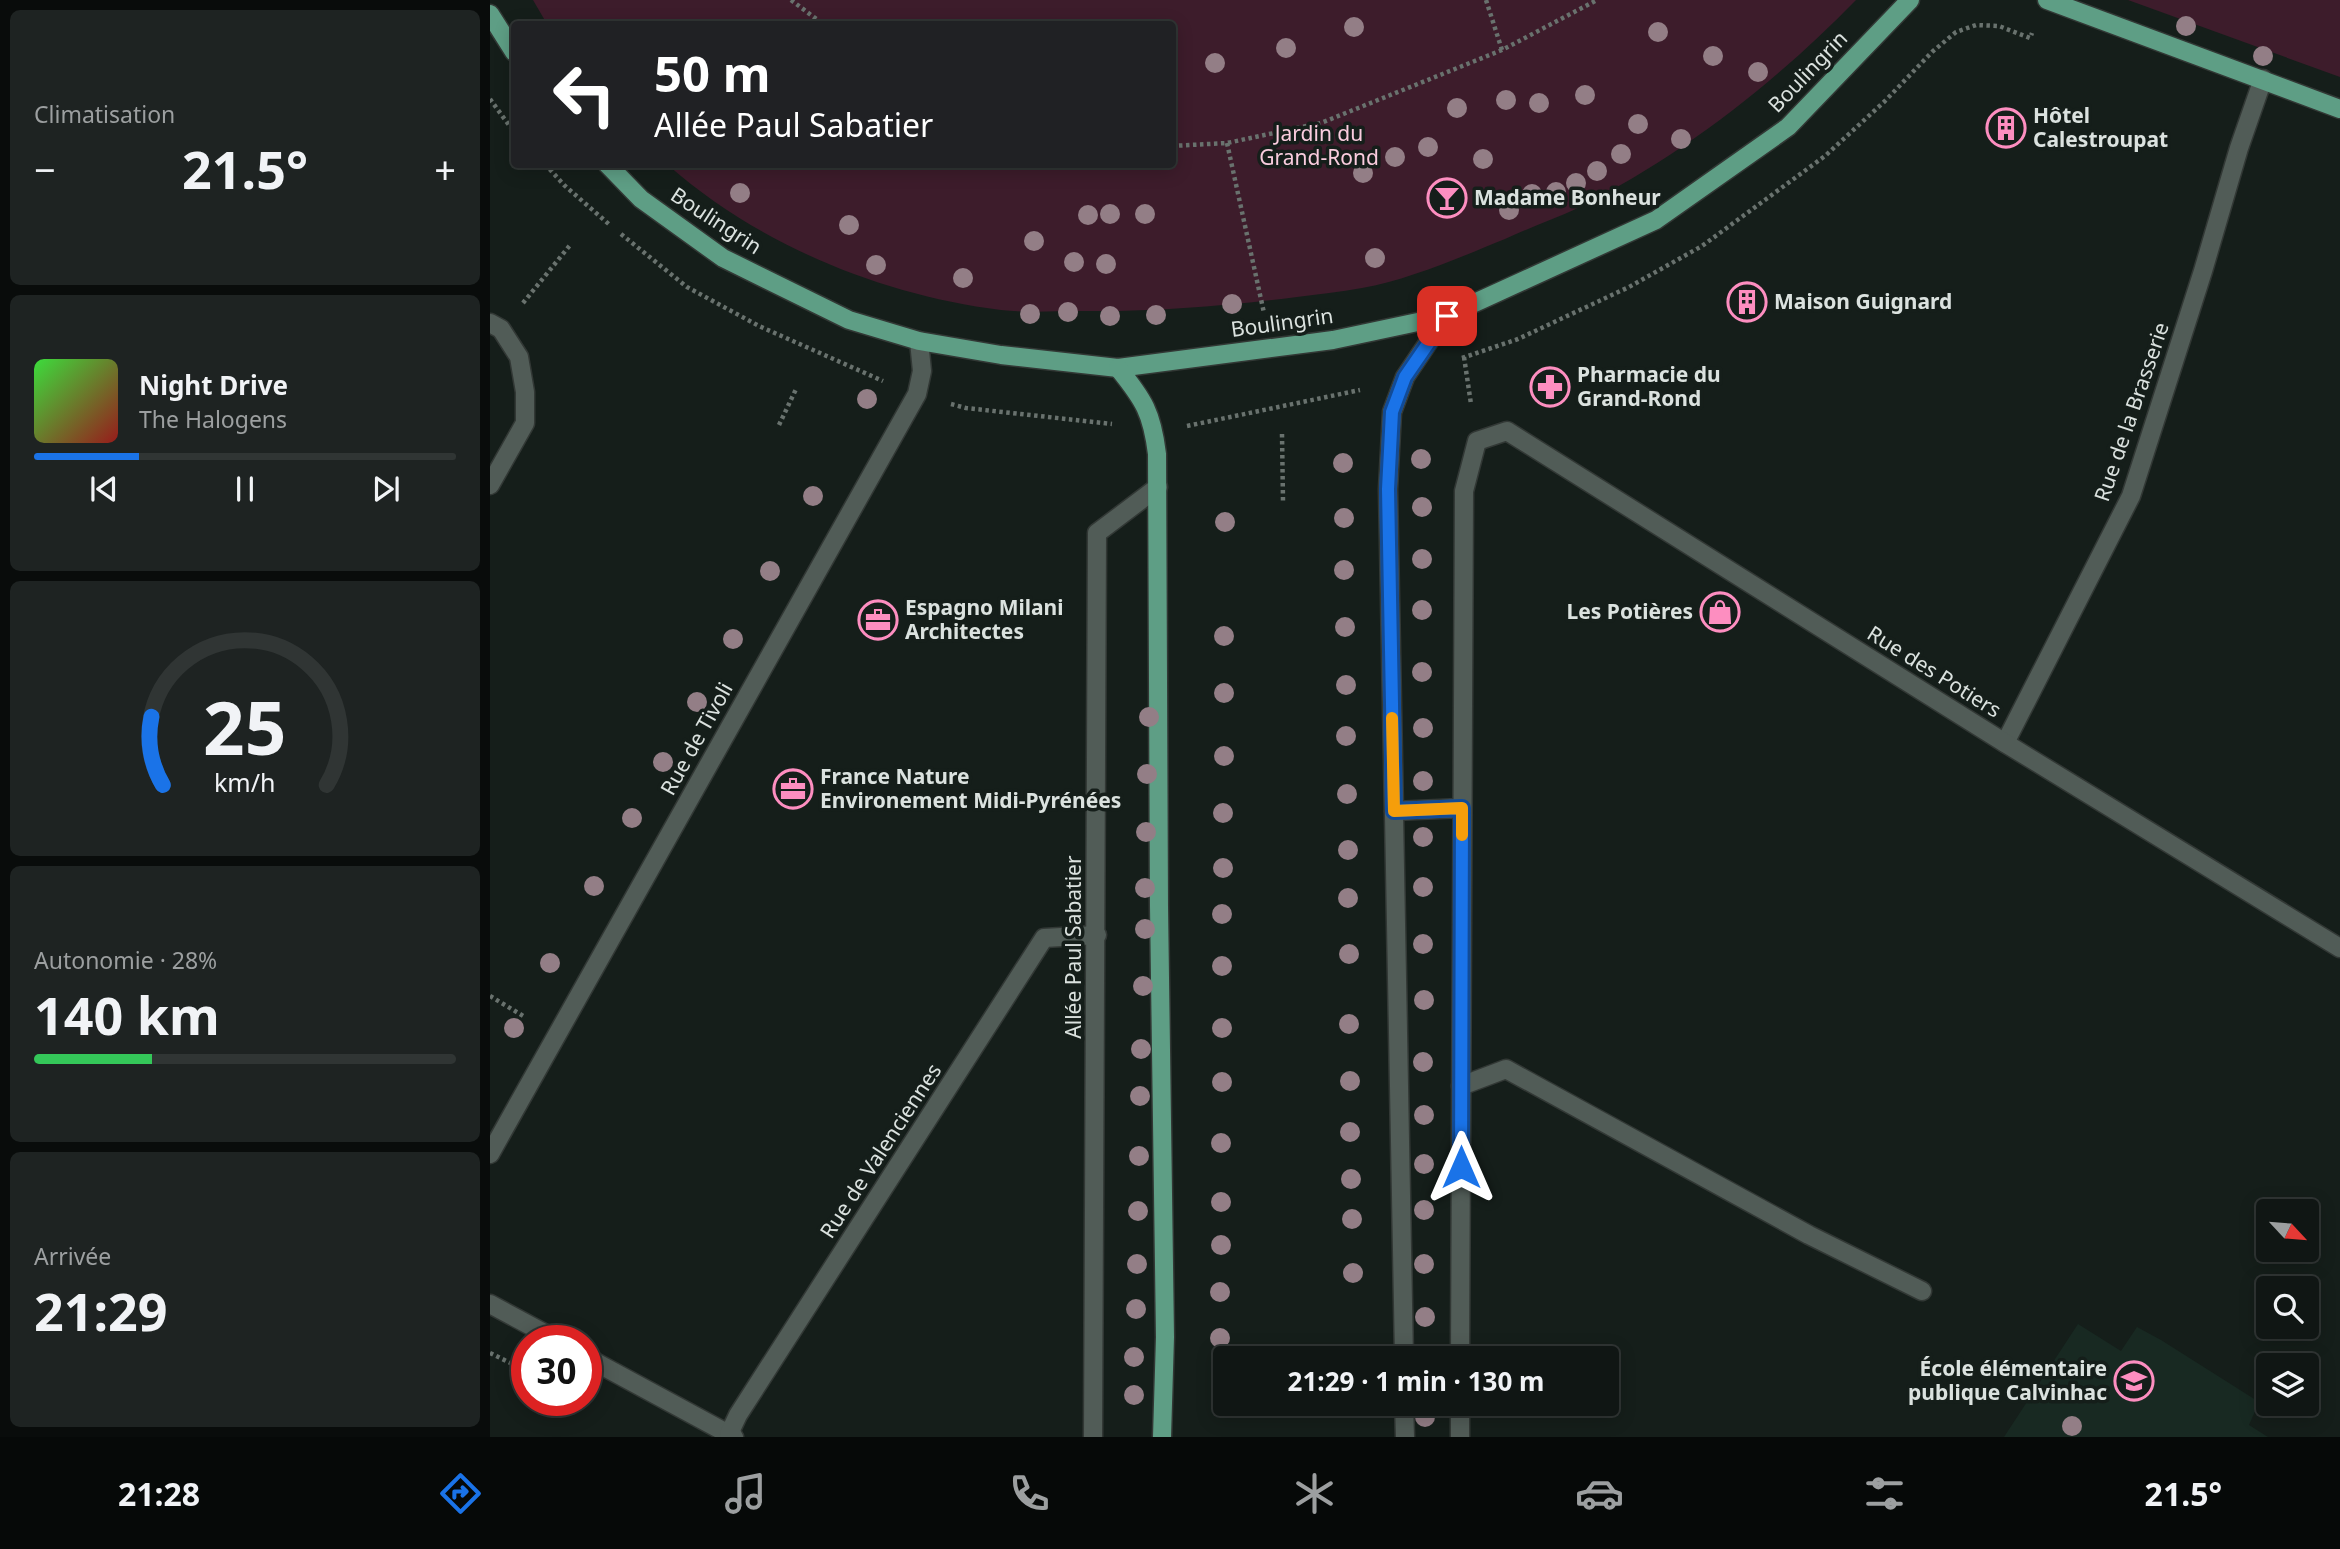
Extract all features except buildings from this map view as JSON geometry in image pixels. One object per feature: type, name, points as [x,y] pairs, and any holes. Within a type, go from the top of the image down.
[{"type":"main road","name":"Boulingrin","points":[[611,168],[641,199],[723,258],[849,320],[919,341],[1001,355],[1118,368],[1333,340],[1447,316],[1656,220],[1788,127],[1910,0]]},
{"type":"main road","points":[[2047,0],[2340,109]]},
{"type":"main road","points":[[490,14],[511,47]]},
{"type":"main road","points":[[1118,368],[1143,400],[1154,427],[1158,487],[1164,1337],[1162,1437]]},
{"type":"street","name":"Rue de la Brasserie","points":[[2005,743],[2131,496],[2263,79]]},
{"type":"street","points":[[1404,1346],[1388,489],[1392,412],[1405,377],[1447,316]]},
{"type":"street","points":[[490,485],[525,423],[525,391],[519,357],[495,326]]},
{"type":"street","name":"Rue de Tivoli","points":[[490,1154],[917,394],[922,371],[919,341]]},
{"type":"street","name":"Rue des Potiers","points":[[1477,441],[1507,431],[2005,743],[2340,948]]},
{"type":"street","points":[[1460,1346],[1464,491],[1477,441]]},
{"type":"street","name":"Allée Paul Sabatier","points":[[1093,1437],[1097,533],[1158,487]]},
{"type":"street","points":[[1394,811],[1462,808]]},
{"type":"street","name":"Rue de Valenciennes","points":[[731,1435],[738,1415],[1044,938],[1097,935]]},
{"type":"street","points":[[1461,1086],[1506,1069],[1809,1235],[1922,1291]]},
{"type":"street","points":[[490,1304],[529,1325]]},
{"type":"street","points":[[602,1366],[731,1435]]},
{"type":"street","points":[[1404,1416],[1405,1437]]},
{"type":"street","points":[[1460,1416],[1460,1437]]},
{"type":"path","points":[[791,0],[819,21]]},
{"type":"path","points":[[1486,0],[1502,50]]},
{"type":"path","points":[[1176,146],[1227,143],[1321,123],[1502,50],[1597,0]]},
{"type":"path","points":[[490,99],[511,128]]},
{"type":"path","points":[[1227,143],[1264,313]]},
{"type":"path","points":[[520,306],[571,244]]},
{"type":"path","points":[[1183,427],[1347,394],[1464,357],[1477,441]]},
{"type":"path","points":[[779,425],[797,387]]},
{"type":"path","points":[[966,408],[1082,422]]},
{"type":"path","points":[[1282,434],[1283,501]]},
{"type":"path","points":[[490,1353],[511,1363]]},
{"type":"shaded area","name":"École élémentaire publique Calvinhac","points":[[2078,1324],[2121,1351],[2137,1327],[2161,1340],[2256,1400],[2256,1409],[2249,1425],[2268,1437],[2004,1437]]},
{"type":"green space","name":"Jardin du Grand-Rond","points":[[533,0],[1856,0],[1760,89],[1690,141],[1616,188],[1578,208],[1505,239],[1398,280],[1362,288],[1216,306],[1107,311],[1001,310],[956,303],[867,279],[782,242],[704,194],[672,168],[1176,168],[1176,21],[545,21]]},
{"type":"green space","points":[[2128,0],[2340,0],[2340,77]]},
{"type":"slow traffic","points":[[1392,718],[1394,811],[1462,808],[1462,835]]},
{"type":"place","name":"Hôtel Calestroupat","points":[[2006,128]]},
{"type":"place","name":"Madame Bonheur","points":[[1447,198]]},
{"type":"place","name":"Maison Guignard","points":[[1747,302]]},
{"type":"place","name":"Pharmacie du Grand-Rond","points":[[1550,387]]},
{"type":"place","name":"Les Potières","points":[[1720,612]]},
{"type":"place","name":"Espagno Milani Architectes","points":[[878,620]]},
{"type":"place","name":"France Nature Environement Midi-Pyrénées","points":[[793,789]]},
{"type":"place","name":"École élémentaire publique Calvinhac","points":[[2134,1381]]},
{"type":"route","points":[[1447,316],[1405,377],[1392,412],[1388,489],[1394,811],[1462,808],[1461,1167]]}]
